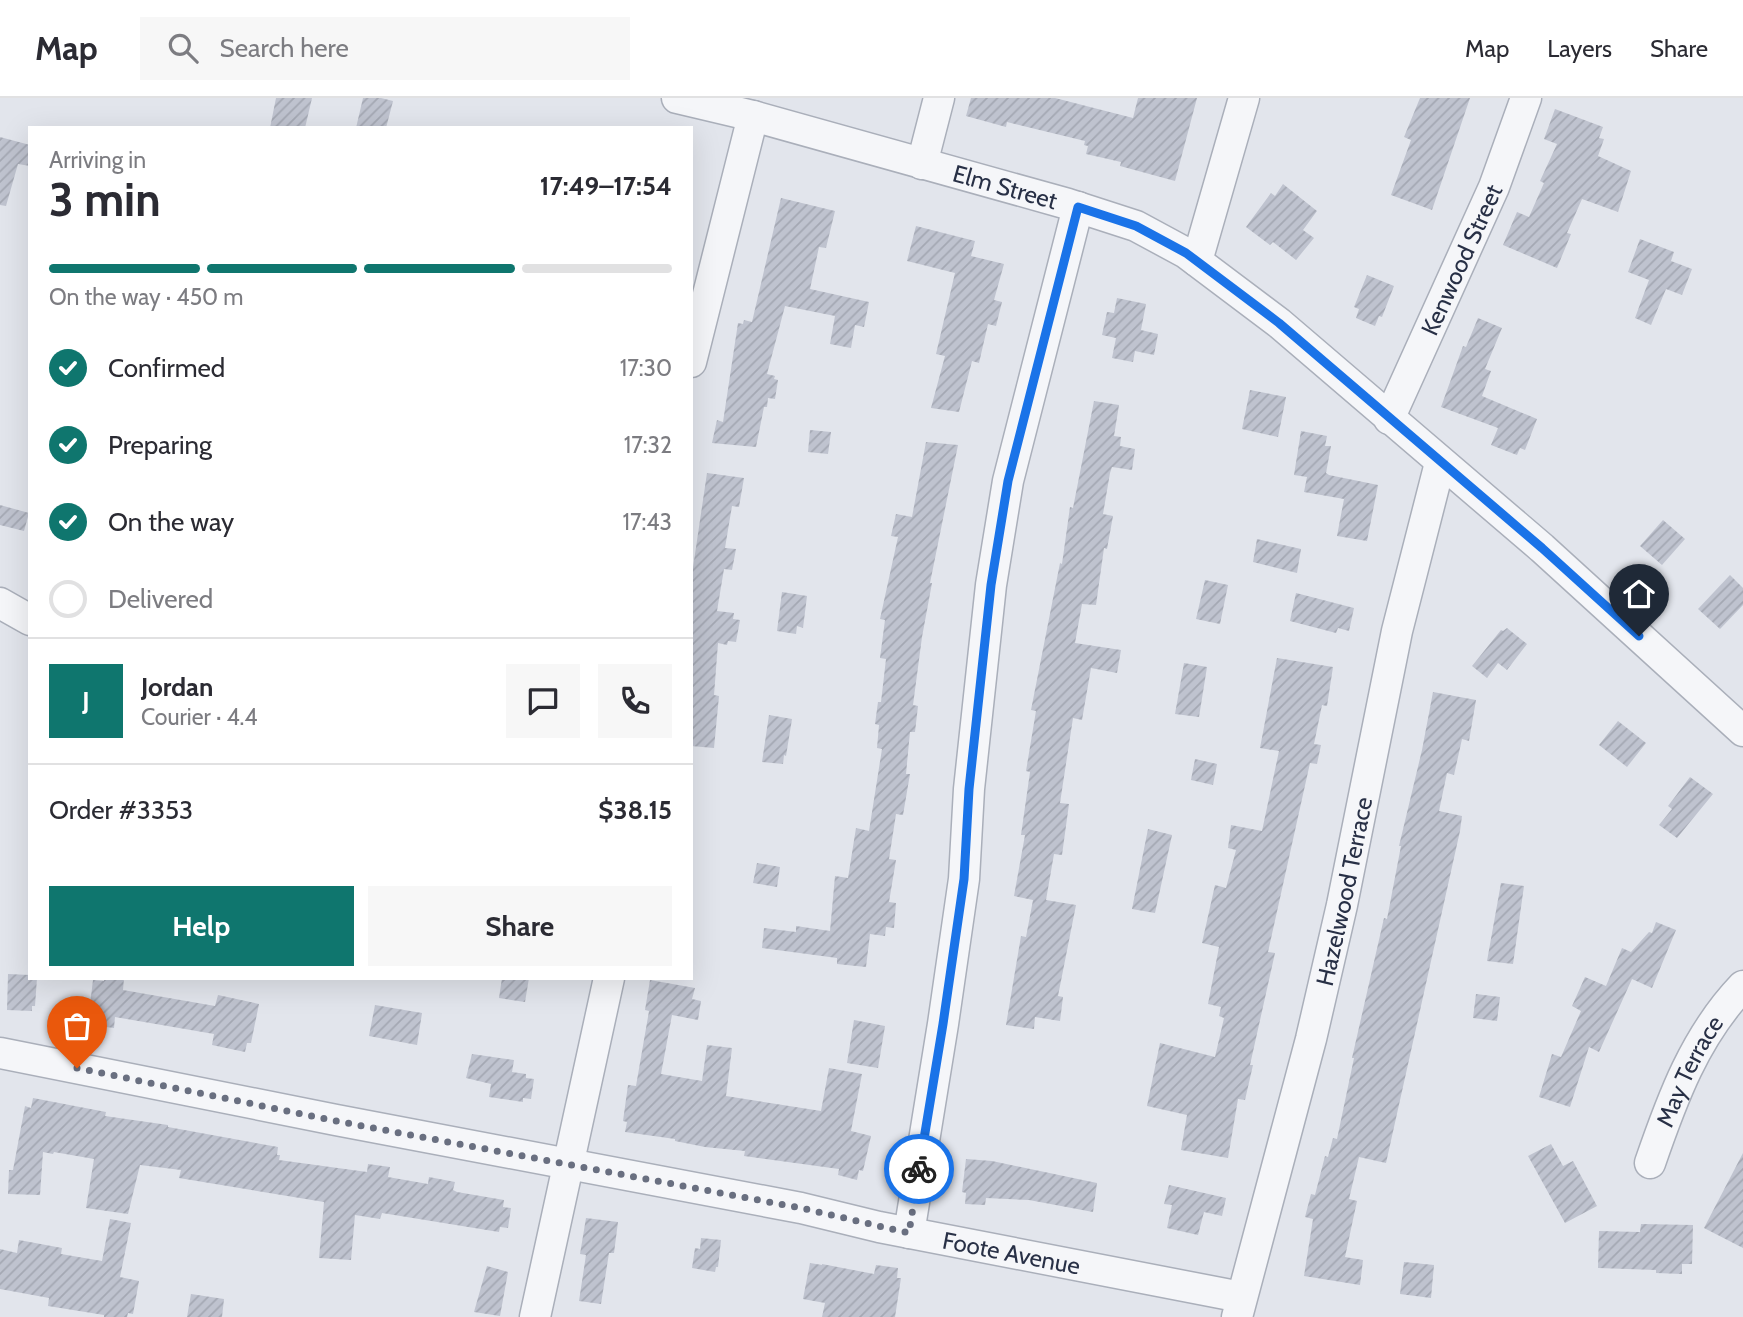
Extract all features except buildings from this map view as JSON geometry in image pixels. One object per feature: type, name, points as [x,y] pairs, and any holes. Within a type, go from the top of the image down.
[{"type":"street","name":"Elm Street","points":[[677,98],[753,116],[1078,207],[1136,226],[1197,261],[1279,323],[1542,548],[1743,731]]},
{"type":"street","points":[[922,164],[939,98]]},
{"type":"street","points":[[1197,261],[1244,98]]},
{"type":"street","name":"Kenwood Street","points":[[1389,419],[1494,187],[1526,98]]},
{"type":"street","points":[[693,354],[753,116]]},
{"type":"street","points":[[909,1233],[964,879],[969,789],[991,585],[1008,481],[1078,207]]},
{"type":"street","name":"Hazelwood Terrace","points":[[1239,1307],[1311,1039],[1342,905],[1397,631],[1440,463]]},
{"type":"street","points":[[0,603],[28,619]]},
{"type":"street","points":[[535,1317],[609,980]]},
{"type":"street","name":"May Terrace","points":[[1650,1163],[1683,1073],[1705,1035],[1743,986]]},
{"type":"street","name":"Foote Avenue","points":[[0,1053],[336,1121],[801,1208],[1239,1307]]},
{"type":"way so far","points":[[77,1068],[336,1121],[801,1208],[909,1233],[919,1169]]},
{"type":"route","points":[[919,1169],[964,879],[969,789],[980,678],[991,585],[1008,481],[1078,207],[1136,226],[1186,253],[1279,323],[1542,548],[1639,636]]}]
